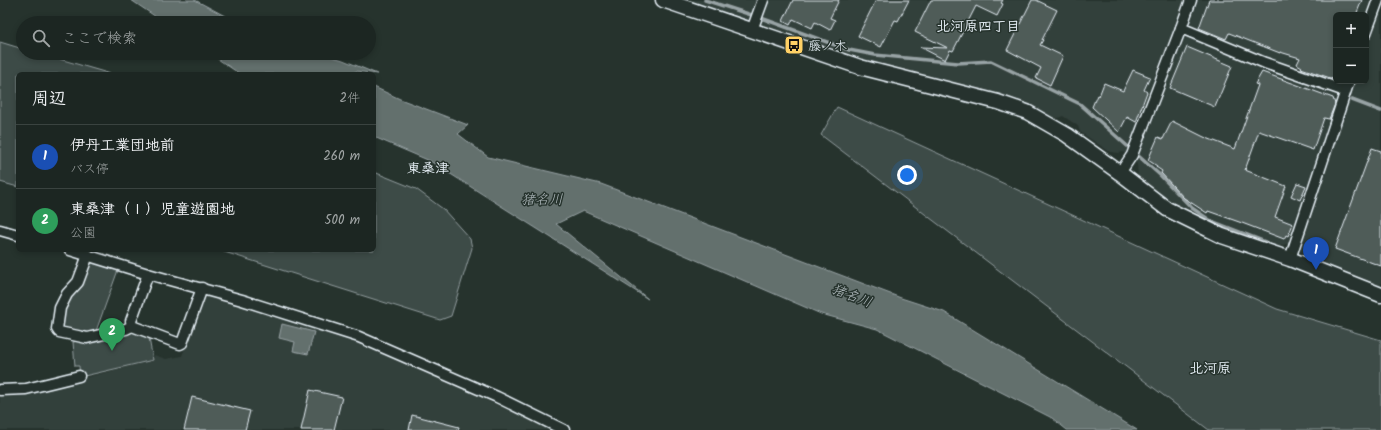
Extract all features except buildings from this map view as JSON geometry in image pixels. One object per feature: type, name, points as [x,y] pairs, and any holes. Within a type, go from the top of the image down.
[{"type":"street","points":[[663,0],[860,67],[998,102],[1027,112],[1067,135],[1167,209],[1222,236],[1290,259],[1381,295]]},
{"type":"street","points":[[752,30],[763,0]]},
{"type":"street","points":[[1120,173],[1132,155],[1182,28],[1191,0]]},
{"type":"street","points":[[1369,25],[1378,0]]},
{"type":"street","points":[[1182,28],[1265,63],[1347,86],[1290,259]]},
{"type":"street","points":[[0,230],[16,234]]},
{"type":"street","points":[[77,252],[148,274],[242,300],[359,337],[497,397],[564,430]]},
{"type":"street","points":[[88,255],[78,282],[67,294],[60,308],[57,329],[59,332],[87,338],[126,329],[132,326],[180,344],[182,343],[202,288]]},
{"type":"street","points":[[132,326],[131,321],[148,274]]},
{"type":"street","points":[[0,390],[26,389],[79,376]]},
{"type":"shaded area","points":[[683,0],[760,0],[751,23]]},
{"type":"shaded area","points":[[767,0],[1381,0],[1381,288],[1323,268],[1315,259],[1302,253],[1299,248],[1286,244],[1281,246],[1263,246],[1226,233],[1163,201],[1138,178],[1137,164],[1123,152],[1110,152],[1080,132],[1078,126],[1063,116],[1058,118],[1053,117],[1018,103],[872,62],[757,26]]},
{"type":"shaded area","points":[[0,42],[16,47],[16,60],[63,60],[104,72],[16,72],[16,186],[0,182]]},
{"type":"shaded area","points":[[837,107],[1277,309],[1381,340],[1381,430],[1209,430],[821,135]]},
{"type":"shaded area","points":[[376,173],[416,189],[443,209],[470,239],[472,248],[451,316],[440,320],[224,252],[376,252]]},
{"type":"shaded area","points":[[89,261],[118,270],[96,331],[85,335],[59,327],[61,311]]},
{"type":"shaded area","points":[[204,293],[357,340],[551,430],[0,430],[0,393],[45,388],[153,360],[154,355],[166,359],[182,356]]},
{"type":"shaded area","points":[[136,329],[148,333],[153,360],[80,377],[79,366],[75,366],[73,342]]},
{"type":"water","points":[[131,0],[195,0],[225,16],[155,16]]},
{"type":"water","points":[[219,60],[343,60],[372,72],[356,71],[237,72]]},
{"type":"water","name":"猪名川","points":[[376,88],[400,99],[468,125],[458,134],[488,157],[601,184],[901,298],[944,312],[1137,430],[1067,430],[1052,418],[877,329],[821,314],[583,211],[556,224],[648,299],[430,161],[376,138]]},
{"type":"water","points":[[282,324],[314,332],[308,354],[293,351],[295,342],[279,338]]},
{"type":"waterway","points":[[705,0],[761,18],[849,50],[875,55],[958,63],[991,61],[1080,104],[1161,176],[1192,208],[1211,221],[1265,242]]},
{"type":"waterway","points":[[1352,100],[1381,111]]},
{"type":"place","name":"藤ノ木","points":[[794,45]]},
{"type":"place","name":"伊丹工業団地前","points":[[1316,270]]},
{"type":"place","name":"東桑津（Ⅰ）児童遊園地","points":[[112,351]]},
{"type":"district","name":"北河原四丁目","points":[[978,26]]},
{"type":"district","name":"東桑津","points":[[428,168]]},
{"type":"district","name":"北河原","points":[[1210,368]]}]
